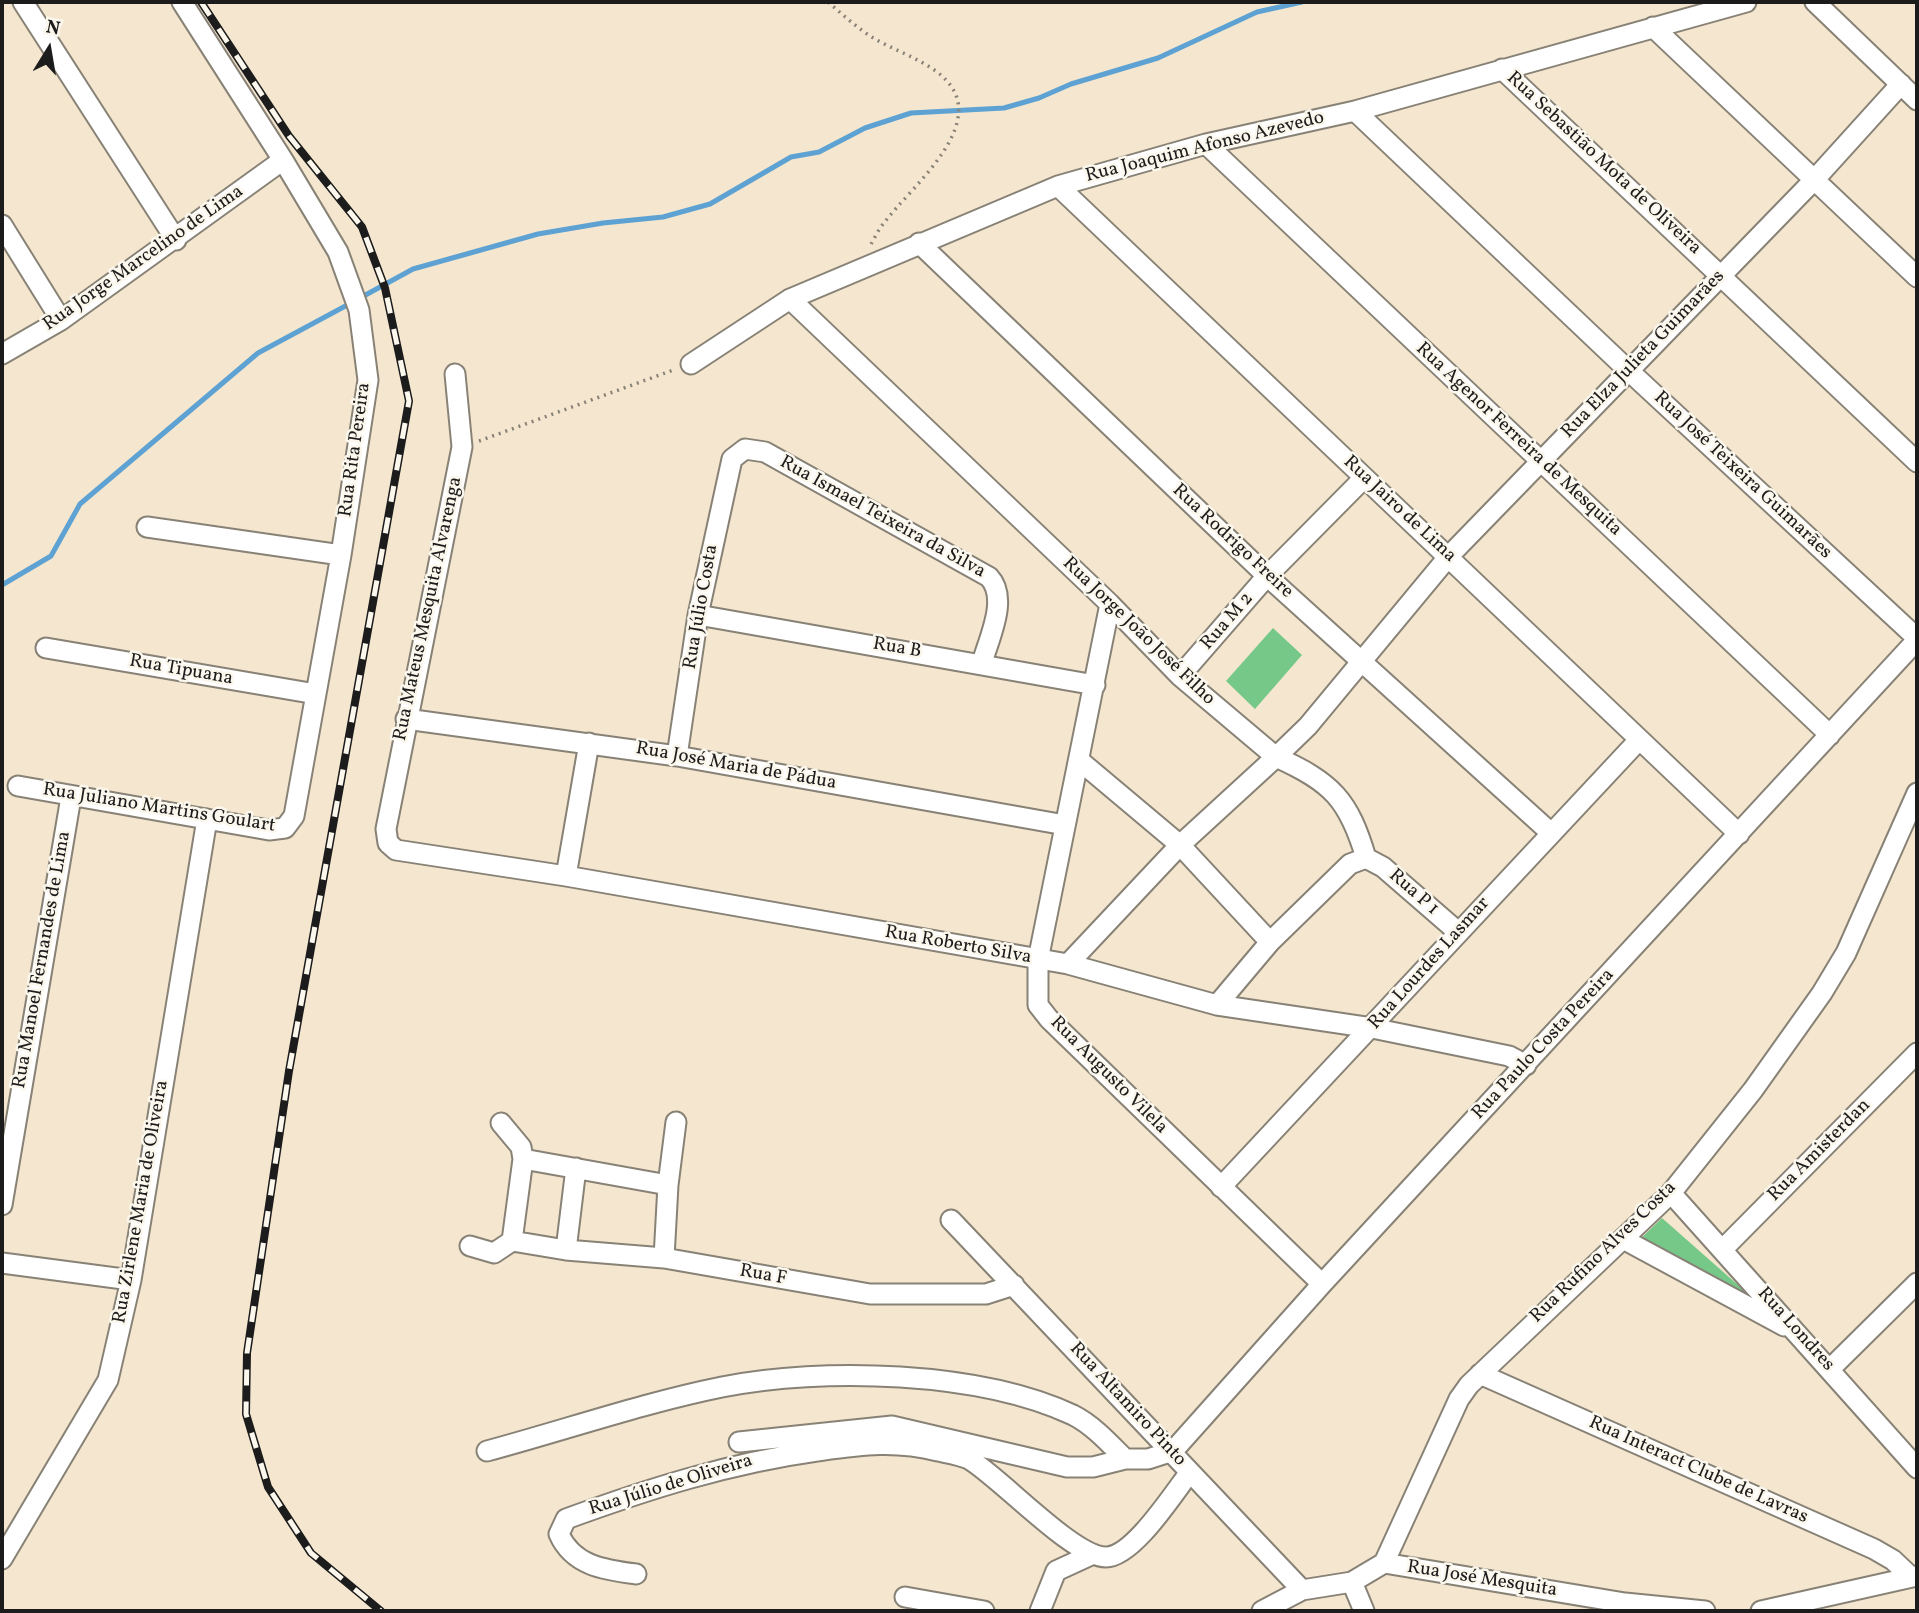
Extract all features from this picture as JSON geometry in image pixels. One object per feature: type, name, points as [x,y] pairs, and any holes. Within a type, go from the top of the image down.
[{"type":"street","points":[[23,2],[176,240]]},
{"type":"street","name":"Rua Rita Pereira","points":[[182,2],[338,252],[359,310],[368,380],[341,555],[294,816]]},
{"type":"street","name":"Rua Joaquim Afonso Azevedo","points":[[691,364],[790,299],[1058,186],[1206,144],[1355,111],[1746,2]]},
{"type":"street","points":[[1815,2],[1917,100]]},
{"type":"street","points":[[1653,27],[1917,276]]},
{"type":"street","name":"Rua Sebastião Mota de Oliveira","points":[[1502,69],[1917,462]]},
{"type":"street","name":"Rua Elza Julieta Guimarães","points":[[1276,757],[1308,726],[1448,556],[1815,179],[1901,83]]},
{"type":"street","name":"Rua José Teixeira Guimarães","points":[[1355,111],[1917,639]]},
{"type":"street","name":"Rua Agenor Ferreira de Mesquita","points":[[1206,144],[1830,735]]},
{"type":"street","name":"Rua Jorge Marcelino de Lima","points":[[2,354],[61,320],[176,240],[283,160]]},
{"type":"street","name":"Rua Jairo de Lima","points":[[1058,186],[1448,556],[1638,741],[1739,834]]},
{"type":"street","points":[[2,225],[61,320]]},
{"type":"street","name":"Rua Rodrigo Freire","points":[[919,243],[1267,576],[1551,833]]},
{"type":"street","name":"Rua Jorge João José Filho","points":[[790,299],[1110,604],[1181,676],[1276,757],[1305,770],[1343,802],[1354,820],[1366,858]]},
{"type":"street","name":"Rua Mateus Mesquita Alvarenga","points":[[388,843],[386,829],[406,719],[462,447],[455,374]]},
{"type":"street","name":"Rua Ismael Teixeira da Silva","points":[[732,459],[745,449],[765,452],[989,577],[997,585],[999,598],[982,663]]},
{"type":"street","name":"Rua Júlio Costa","points":[[677,757],[698,615],[732,459]]},
{"type":"street","name":"Rua M 2","points":[[1181,676],[1267,576],[1364,478]]},
{"type":"street","points":[[147,527],[341,555]]},
{"type":"street","name":"Rua Augusto Vilela","points":[[1110,604],[1038,960],[1038,1005],[1049,1020],[1322,1284]]},
{"type":"street","name":"Rua B","points":[[698,615],[1095,685]]},
{"type":"street","name":"Rua Paulo Costa Pereira","points":[[1173,1451],[1322,1284],[1917,639]]},
{"type":"street","name":"Rua Tipuana","points":[[46,648],[316,694]]},
{"type":"street","name":"Rua José Maria de Pádua","points":[[406,719],[677,757],[1065,825]]},
{"type":"street","name":"Rua Lourdes Lasmar","points":[[1221,1187],[1638,741]]},
{"type":"street","points":[[566,876],[589,743]]},
{"type":"street","points":[[1068,964],[1180,845],[1253,775],[1276,757]]},
{"type":"street","points":[[1080,761],[1180,845],[1270,942]]},
{"type":"street","name":"Rua Juliano Martins Goulart","points":[[18,786],[269,830],[285,828],[294,816]]},
{"type":"street","name":"Rua Rufino Alves Costa","points":[[1384,1563],[1459,1399],[1479,1374],[1671,1193],[1753,1090],[1822,993],[1846,953],[1917,795]]},
{"type":"street","name":"Rua Manoel Fernandes de Lima","points":[[2,1205],[71,797]]},
{"type":"street","name":"Rua Zirlene Maria de Oliveira","points":[[2,1559],[108,1380],[131,1280],[207,819]]},
{"type":"street","name":"Rua Roberto Silva","points":[[388,843],[396,850],[566,876],[1068,964],[1217,1004],[1372,1028],[1508,1056],[1526,1065]]},
{"type":"street","points":[[1217,1004],[1270,942],[1350,864],[1366,858]]},
{"type":"street","name":"Rua P 1","points":[[1366,858],[1383,867],[1458,932]]},
{"type":"street","name":"Rua Amisterdan","points":[[1723,1249],[1917,1053]]},
{"type":"street","points":[[664,1258],[668,1185],[676,1122]]},
{"type":"street","points":[[471,1246],[494,1253],[512,1241],[523,1159],[522,1147],[501,1123]]},
{"type":"street","points":[[523,1159],[668,1185]]},
{"type":"street","points":[[566,1250],[576,1168]]},
{"type":"street","name":"Rua Londres","points":[[1671,1193],[1917,1468]]},
{"type":"street","name":"Rua Altamiro Pinto","points":[[951,1220],[1302,1590]]},
{"type":"street","points":[[1623,1239],[1791,1329]]},
{"type":"street","name":"Rua F","points":[[512,1241],[566,1250],[664,1258],[870,1294],[986,1294],[1014,1286]]},
{"type":"street","points":[[2,1263],[131,1280]]},
{"type":"street","points":[[1830,1369],[1917,1283]]},
{"type":"street","name":"Rua Interact Clube de Lavras","points":[[1479,1374],[1874,1549],[1914,1576]]},
{"type":"street","points":[[487,1451],[723,1387],[856,1375],[931,1380],[1019,1395],[1075,1416],[1125,1459]]},
{"type":"street","points":[[739,1442],[892,1426],[1067,1467],[1093,1467],[1125,1459],[1148,1459],[1173,1451]]},
{"type":"street","name":"Rua Júlio de Oliveira","points":[[636,1574],[594,1569],[564,1547],[559,1534],[566,1519],[657,1486],[761,1458],[884,1442],[967,1458],[1093,1554]]},
{"type":"street","points":[[1040,1611],[1056,1571],[1093,1554],[1106,1557],[1125,1552],[1190,1472]]},
{"type":"street","points":[[1262,1611],[1302,1590],[1352,1582],[1384,1563]]},
{"type":"street","name":"Rua José Mesquita","points":[[1384,1563],[1625,1603],[1704,1611]]},
{"type":"street","points":[[1761,1611],[1914,1576]]},
{"type":"street","points":[[1352,1582],[1364,1611]]},
{"type":"street","points":[[905,1597],[984,1611]]},
{"type":"path","points":[[828,2],[863,31],[937,72],[954,92],[959,109],[956,132],[942,155],[884,223],[852,275]]},
{"type":"path","points":[[462,447],[691,364]]},
{"type":"green space","points":[[1273,628],[1302,655],[1255,709],[1226,681]]},
{"type":"green space","points":[[1662,1218],[1763,1307],[1636,1243]]},
{"type":"waterway","points":[[360,298],[413,269],[538,234],[603,223],[663,217],[710,204],[791,157],[819,152],[865,128],[911,113],[1004,108],[1039,98],[1071,84],[1158,58],[1257,12],[1302,2]]},
{"type":"waterway","points":[[2,585],[51,556],[80,504],[258,353],[351,303]]},
{"type":"railway","points":[[201,2],[289,136],[362,227],[385,288],[409,401],[289,1071],[247,1353],[246,1414],[268,1487],[311,1553],[381,1611]]}]
